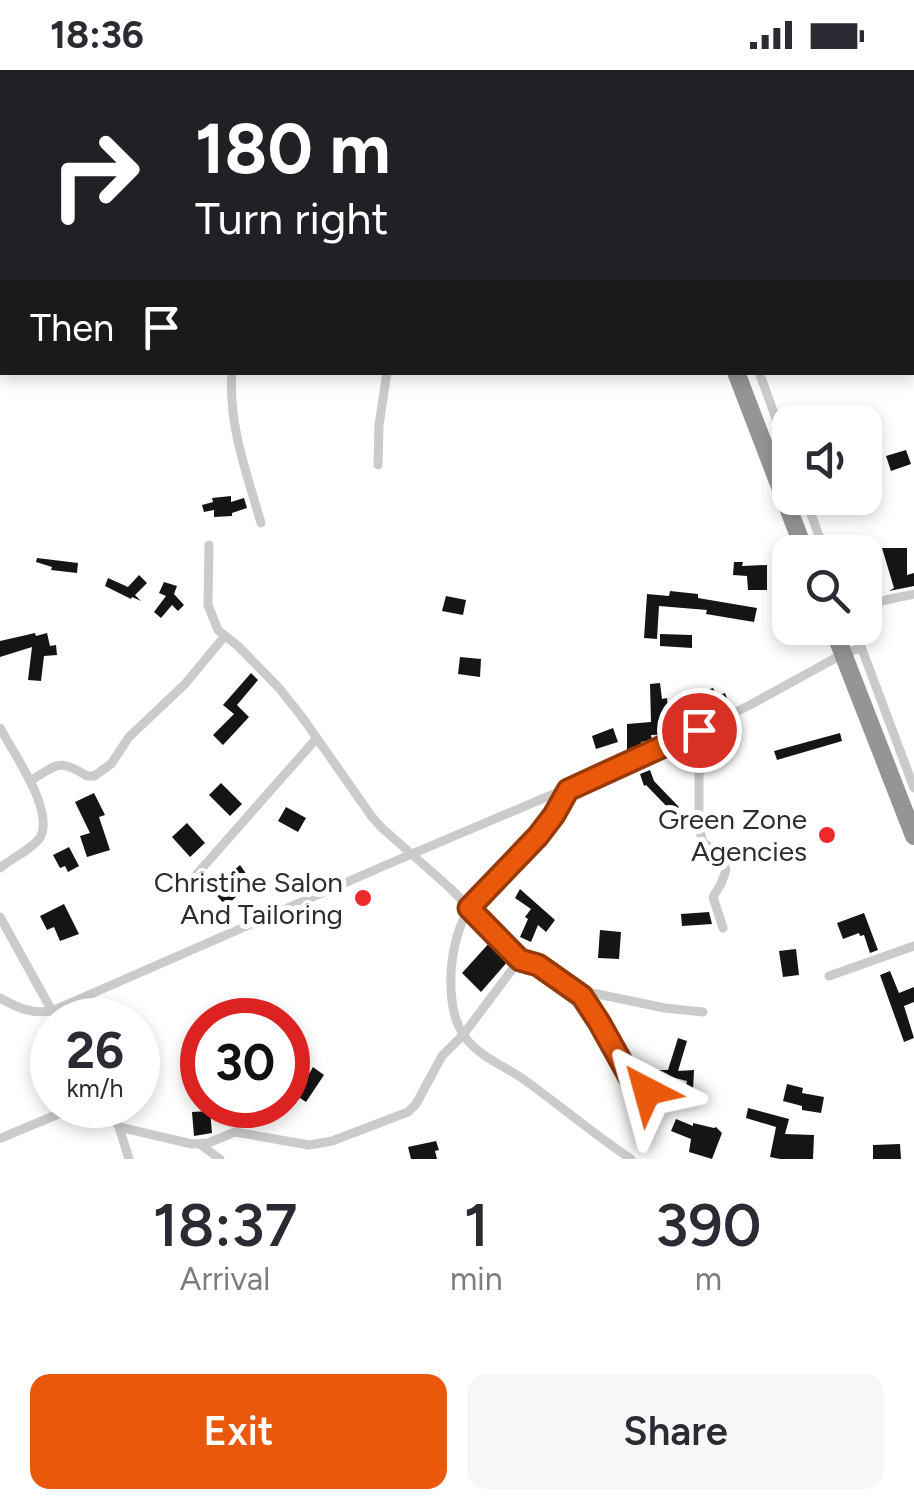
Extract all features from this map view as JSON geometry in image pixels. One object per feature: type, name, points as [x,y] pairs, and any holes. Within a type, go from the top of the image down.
[{"type":"highway","points":[[737,375],[798,535]]},
{"type":"highway","points":[[847,645],[914,836]]},
{"type":"street","points":[[232,375],[236,434],[261,524]]},
{"type":"street","points":[[378,465],[387,375]]},
{"type":"street","points":[[760,375],[772,408]]},
{"type":"street","points":[[209,544],[206,579],[212,620],[302,716],[372,818],[450,888],[520,960],[538,965],[575,990],[589,1005],[636,1086],[666,1094]]},
{"type":"street","points":[[882,602],[914,594]]},
{"type":"street","points":[[30,782],[60,764],[87,776],[99,774],[134,731],[185,684],[224,637]]},
{"type":"street","points":[[852,645],[914,788]]},
{"type":"street","points":[[92,998],[411,854],[568,790],[699,730],[852,651]]},
{"type":"street","points":[[0,728],[43,813],[42,836],[0,868]]},
{"type":"street","points":[[699,730],[699,828],[703,842],[724,859],[724,878],[712,897],[723,928]]},
{"type":"street","points":[[189,883],[316,738]]},
{"type":"street","points":[[902,757],[914,754]]},
{"type":"street","points":[[568,790],[538,836],[469,908],[455,945],[450,999],[463,1036],[474,1048],[523,1079],[630,1159]]},
{"type":"street","points":[[0,917],[45,998]]},
{"type":"street","points":[[829,976],[914,946]]},
{"type":"street","points":[[202,1145],[234,1132],[321,1144],[408,1112],[442,1056],[463,1036],[520,960]]},
{"type":"street","points":[[575,990],[704,1012]]},
{"type":"street","points":[[0,998],[30,1012]]},
{"type":"street","points":[[1,1138],[30,1126]]},
{"type":"street","points":[[119,1128],[130,1159]]},
{"type":"street","points":[[124,1128],[202,1145],[220,1159]]},
{"type":"building","points":[[906,450],[911,464],[891,471],[886,456]]},
{"type":"building","points":[[231,496],[231,502],[244,498],[247,508],[232,516],[214,517],[214,510],[204,512],[202,505],[213,502],[212,498]]},
{"type":"building","points":[[882,548],[907,548],[907,575],[914,573],[914,586],[889,591],[894,588]]},
{"type":"building","points":[[37,558],[78,563],[77,573],[51,570],[52,567],[36,562]]},
{"type":"building","points":[[734,562],[743,562],[742,566],[767,565],[767,590],[748,590],[747,576],[733,575]]},
{"type":"building","points":[[139,575],[147,583],[135,595],[141,601],[105,586],[108,578],[128,587]]},
{"type":"building","points":[[164,582],[177,586],[174,594],[184,605],[178,611],[172,605],[161,618],[154,612],[166,596],[159,593]]},
{"type":"building","points":[[670,591],[757,608],[754,622],[706,614],[707,610],[659,606],[657,639],[644,638],[647,594],[669,596]]},
{"type":"building","points":[[446,596],[466,600],[463,615],[442,611]]},
{"type":"building","points":[[47,633],[50,646],[56,645],[57,655],[44,656],[41,681],[28,680],[32,647],[0,657],[0,641]]},
{"type":"building","points":[[660,634],[692,635],[692,648],[660,646]]},
{"type":"building","points":[[460,657],[481,659],[480,677],[458,674]]},
{"type":"building","points":[[251,673],[258,680],[237,705],[249,717],[223,745],[213,735],[234,714],[223,705]]},
{"type":"building","points":[[660,683],[662,699],[667,698],[670,734],[651,735],[652,740],[627,751],[627,724],[651,722],[650,684]]},
{"type":"building","points":[[713,688],[717,696],[725,693],[729,704],[687,727],[679,706],[706,696],[704,691]]},
{"type":"building","points":[[613,728],[618,742],[596,749],[592,736]]},
{"type":"building","points":[[840,733],[842,741],[777,760],[774,751]]},
{"type":"building","points":[[650,770],[654,781],[679,807],[673,813],[644,786],[640,774]]},
{"type":"building","points":[[221,783],[242,804],[230,816],[209,795]]},
{"type":"building","points":[[94,793],[105,815],[99,817],[110,850],[87,857],[80,836],[90,833],[75,802]]},
{"type":"building","points":[[286,807],[306,818],[298,832],[278,821]]},
{"type":"building","points":[[187,823],[205,843],[190,857],[172,837]]},
{"type":"building","points":[[69,847],[79,866],[68,872],[65,866],[60,868],[53,855]]},
{"type":"building","points":[[240,865],[252,882],[235,893],[237,896],[226,906],[212,890]]},
{"type":"building","points":[[520,889],[555,920],[546,932],[538,925],[531,942],[520,937],[531,909],[515,898]]},
{"type":"building","points":[[64,904],[79,934],[60,941],[54,927],[47,930],[40,916]]},
{"type":"building","points":[[709,912],[712,924],[682,926],[681,914]]},
{"type":"building","points":[[864,913],[878,950],[870,953],[864,935],[843,939],[837,923]]},
{"type":"building","points":[[600,930],[621,932],[619,959],[598,958]]},
{"type":"building","points":[[491,941],[509,960],[481,992],[462,973]]},
{"type":"building","points":[[796,949],[799,975],[783,977],[779,951]]},
{"type":"building","points":[[890,971],[899,993],[914,987],[914,1002],[904,1006],[914,1038],[904,1042],[880,975]]},
{"type":"building","points":[[678,1038],[687,1041],[678,1071],[694,1070],[696,1101],[683,1098],[687,1081],[656,1073],[668,1070]]},
{"type":"building","points":[[313,1067],[324,1075],[310,1096]]},
{"type":"building","points":[[787,1084],[803,1088],[802,1093],[824,1097],[821,1113],[783,1101]]},
{"type":"building","points":[[748,1108],[789,1119],[785,1134],[814,1135],[813,1159],[770,1157],[776,1127],[746,1118]]},
{"type":"building","points":[[676,1119],[693,1126],[716,1127],[722,1133],[712,1159],[689,1152],[691,1139],[671,1131]]},
{"type":"building","points":[[193,1128],[212,1128],[212,1133],[194,1136]]},
{"type":"building","points":[[436,1141],[437,1159],[411,1159],[408,1147]]},
{"type":"building","points":[[900,1144],[901,1159],[873,1159],[873,1145]]},
{"type":"place","name":"Green Zone Agencies","points":[[827,835]]},
{"type":"place","name":"Christine Salon And Tailoring","points":[[363,898]]},
{"type":"route","points":[[647,1091],[632,1081],[582,996],[538,965],[520,960],[469,908],[538,836],[568,790],[699,730]]}]
